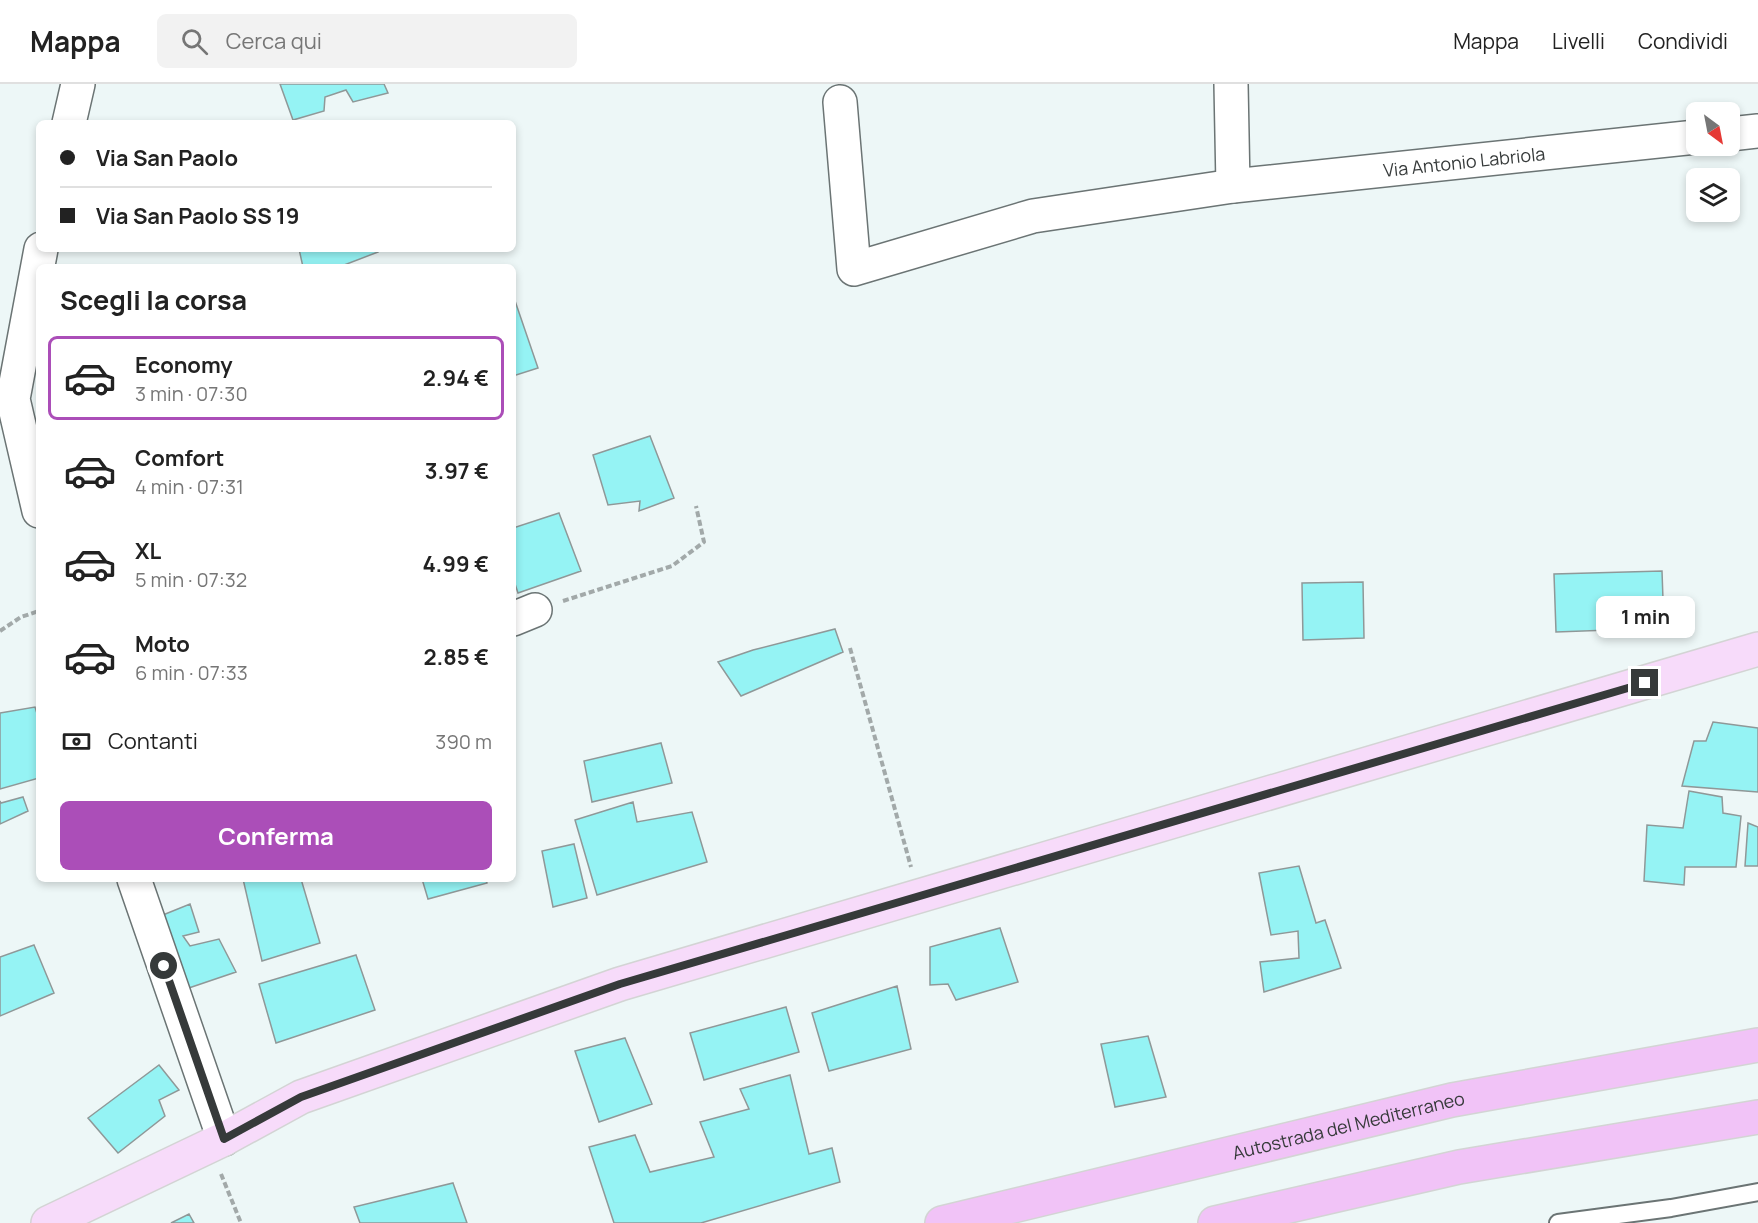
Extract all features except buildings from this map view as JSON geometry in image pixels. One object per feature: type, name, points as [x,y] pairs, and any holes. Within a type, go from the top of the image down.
[{"type":"highway","name":"Autostrada del Mediterraneo","points":[[942,1223],[1452,1101],[1758,1045]]},
{"type":"highway","points":[[1215,1223],[1459,1167],[1758,1117]]},
{"type":"main road","points":[[48,1223],[216,1142],[301,1097],[609,988],[1758,649]]},
{"type":"street","points":[[70,120],[78,84]]},
{"type":"street","points":[[1231,84],[1233,186]]},
{"type":"street","name":"Via Antonio Labriola","points":[[840,102],[854,269],[1033,216],[1233,186],[1686,138]]},
{"type":"street","points":[[1740,133],[1758,130]]},
{"type":"street","points":[[36,276],[13,399],[36,498]]},
{"type":"street","points":[[135,882],[216,1142]]},
{"type":"lane","points":[[1558,1223],[1671,1208],[1758,1192]]},
{"type":"path","points":[[524,615],[672,566],[704,542],[696,506]]},
{"type":"path","points":[[0,631],[21,617],[36,612]]},
{"type":"path","points":[[850,648],[919,896]]},
{"type":"path","points":[[216,1142],[241,1223]]},
{"type":"route","points":[[164,966],[224,1139],[301,1097],[620,984],[1645,683]]}]
